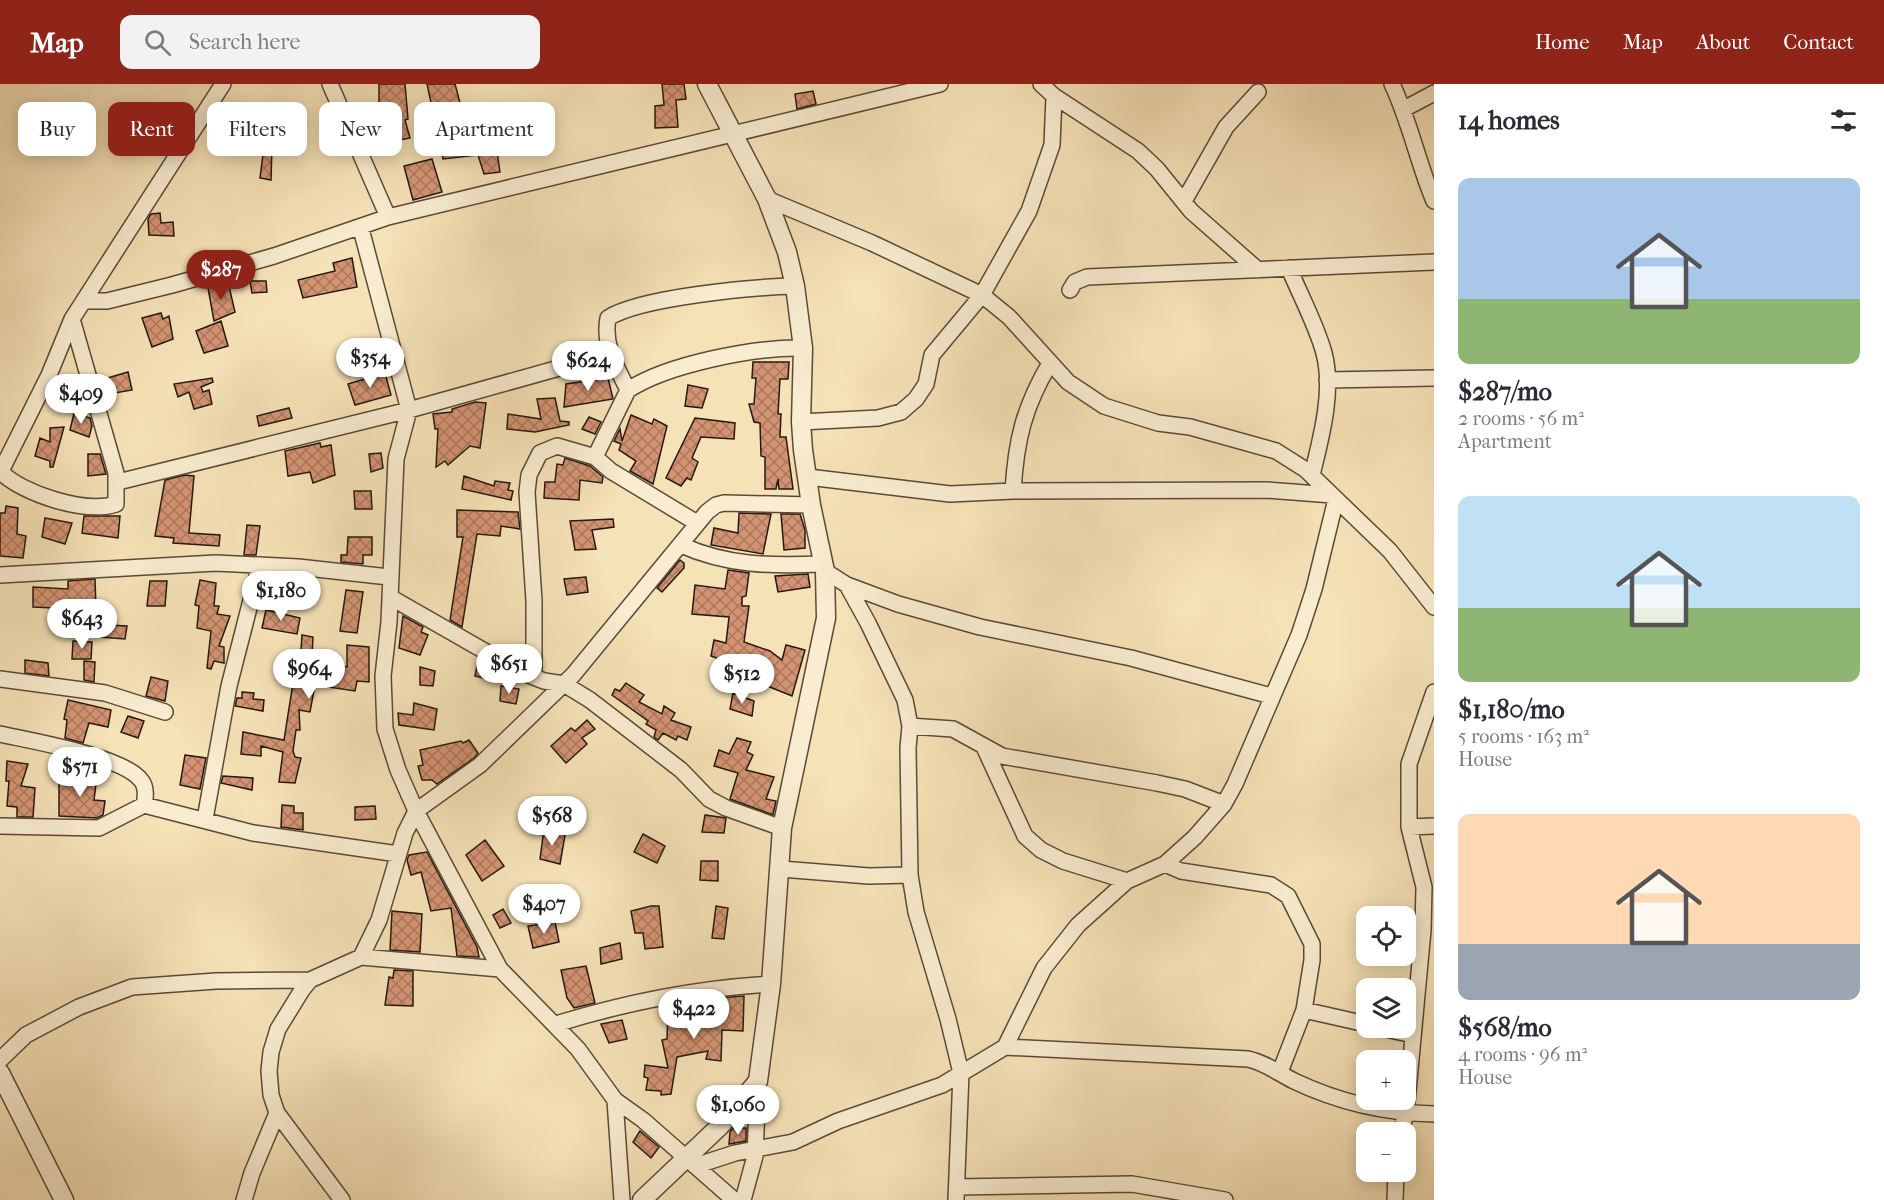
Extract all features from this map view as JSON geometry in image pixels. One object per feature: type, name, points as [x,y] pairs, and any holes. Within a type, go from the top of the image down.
[{"type":"street","points":[[72,319],[93,384],[118,482],[116,504],[101,506],[38,496],[12,483],[0,472],[49,375],[72,319],[223,84]]},
{"type":"street","points":[[330,84],[388,218]]},
{"type":"street","points":[[707,84],[767,199],[787,252],[795,286],[803,348],[801,422],[811,505],[823,568],[826,618],[782,828],[781,869],[771,984],[758,1081],[754,1148],[743,1200]]},
{"type":"street","points":[[84,301],[106,301],[172,285],[361,229],[388,218],[732,132],[940,84]]},
{"type":"street","points":[[1041,84],[1054,96],[1138,152],[1158,169],[1207,227],[1258,270]]},
{"type":"street","points":[[1392,84],[1404,109],[1411,140],[1434,201]]},
{"type":"street","points":[[1184,201],[1226,127],[1258,92]]},
{"type":"street","points":[[1404,109],[1434,93]]},
{"type":"street","points":[[801,422],[878,418],[902,412],[916,399],[926,384],[932,354],[982,295],[1029,211],[1052,145],[1054,96]]},
{"type":"street","points":[[767,199],[872,243],[982,295],[1017,325],[1068,382],[1104,405],[1158,423],[1190,427],[1276,451],[1312,475],[1390,551],[1434,607]]},
{"type":"street","points":[[361,229],[409,410],[396,459],[389,578],[390,597],[383,676],[385,729],[398,770],[416,811],[500,969],[578,1049],[615,1100],[734,1200]]},
{"type":"street","points":[[1070,290],[1075,282],[1087,277],[1434,262]]},
{"type":"street","points":[[1289,267],[1324,353],[1327,380],[1321,438],[1312,475]]},
{"type":"street","points":[[628,390],[609,354],[606,329],[608,318],[625,310],[716,294],[795,286]]},
{"type":"street","points":[[595,457],[628,390],[652,378],[752,351],[803,348]]},
{"type":"street","points":[[118,482],[409,410],[609,354]]},
{"type":"street","points":[[1013,491],[1018,446],[1026,408],[1050,363]]},
{"type":"street","points":[[1327,380],[1434,378]]},
{"type":"street","points":[[534,677],[534,601],[527,492],[529,475],[540,453],[550,446],[557,446],[595,457],[610,471],[697,523]]},
{"type":"street","points":[[808,477],[950,494],[1013,491],[1267,489],[1334,497]]},
{"type":"street","points":[[691,1162],[792,1142],[838,1121],[942,1085],[1005,1047],[1044,968],[1078,925],[1127,880],[1165,864],[1195,837],[1224,804],[1235,784],[1299,635],[1314,589],[1334,497]]},
{"type":"street","points":[[361,957],[379,920],[398,854],[416,811],[480,765],[564,684],[697,523],[716,505],[724,503],[811,505]]},
{"type":"street","points":[[681,545],[708,557],[739,563],[823,568],[847,585],[959,621],[1172,668],[1271,696]]},
{"type":"street","points":[[0,575],[216,563],[260,565],[389,578]]},
{"type":"street","points":[[205,819],[229,686],[260,565]]},
{"type":"street","points":[[847,585],[905,700],[910,726],[908,748],[910,875],[916,912],[951,1029],[961,1073],[956,1194],[1132,1184],[1225,1200]]},
{"type":"street","points":[[390,597],[432,623],[534,677],[564,684],[591,700],[681,770],[710,799],[726,808],[782,828]]},
{"type":"street","points":[[0,680],[105,693],[165,712]]},
{"type":"street","points":[[1416,1019],[1427,962],[1424,887],[1409,827],[1409,764],[1434,692]]},
{"type":"street","points":[[910,726],[953,729],[972,737],[984,747],[1002,756],[1185,789],[1224,804]]},
{"type":"street","points":[[0,734],[69,750],[125,767],[142,780],[146,793],[144,805]]},
{"type":"street","points":[[984,747],[1025,837],[1041,850],[1063,861],[1127,880]]},
{"type":"street","points":[[0,825],[99,828],[144,805],[253,833],[398,854]]},
{"type":"street","points":[[1409,827],[1434,826]]},
{"type":"street","points":[[1165,864],[1181,871],[1271,885],[1288,896],[1312,944],[1312,960],[1304,1010],[1280,1072]]},
{"type":"street","points":[[781,869],[869,876],[910,875]]},
{"type":"street","points":[[0,1060],[26,1035],[79,1007],[132,987],[226,980],[310,980],[361,957],[500,969]]},
{"type":"street","points":[[310,980],[278,1029],[271,1052],[269,1071],[271,1095],[278,1113],[342,1200]]},
{"type":"street","points":[[556,1024],[643,1000],[720,987],[771,984]]},
{"type":"street","points":[[1304,1010],[1356,1022]]},
{"type":"street","points":[[1404,1122],[1413,1038]]},
{"type":"street","points":[[1005,1047],[1248,1059],[1311,1088],[1378,1110],[1434,1114]]},
{"type":"street","points":[[0,1073],[64,1200]]},
{"type":"street","points":[[642,1200],[691,1162],[758,1081]]},
{"type":"street","points":[[615,1100],[622,1200]]},
{"type":"street","points":[[244,1200],[252,1173],[278,1113]]},
{"type":"street","points":[[1395,1200],[1396,1182]]},
{"type":"building","points":[[379,84],[405,84],[408,119],[405,120],[410,138],[402,140],[402,102],[379,102]]},
{"type":"building","points":[[427,84],[455,84],[460,102],[431,102]]},
{"type":"building","points":[[662,84],[684,84],[686,99],[676,100],[678,127],[655,128],[655,106],[664,105]]},
{"type":"building","points":[[813,91],[816,104],[797,109],[795,94]]},
{"type":"building","points":[[263,156],[272,156],[271,180],[260,178]]},
{"type":"building","points":[[442,156],[469,156],[443,159]]},
{"type":"building","points":[[478,156],[498,156],[500,172],[484,174]]},
{"type":"building","points":[[432,159],[442,192],[413,200],[404,166]]},
{"type":"building","points":[[160,213],[161,223],[173,222],[174,236],[149,235],[148,219],[151,214]]},
{"type":"building","points":[[352,258],[357,287],[303,298],[298,280],[335,271],[333,263]]},
{"type":"building","points":[[250,281],[266,281],[267,292],[252,293]]},
{"type":"building","points":[[228,282],[235,312],[214,321],[208,288]]},
{"type":"building","points":[[161,313],[163,319],[169,316],[173,339],[152,347],[142,318]]},
{"type":"building","points":[[221,321],[228,346],[204,353],[196,331]]},
{"type":"building","points":[[753,362],[789,362],[788,379],[780,379],[778,414],[781,414],[780,437],[786,437],[793,489],[779,489],[778,479],[776,489],[765,489],[765,457],[761,456],[760,423],[754,422],[749,404],[754,404],[756,378],[752,378]]},
{"type":"building","points":[[128,372],[132,390],[109,394],[104,379]]},
{"type":"building","points":[[385,373],[391,395],[355,405],[348,384]]},
{"type":"building","points":[[212,378],[213,382],[201,387],[203,392],[209,390],[212,404],[194,409],[189,392],[178,397],[174,384]]},
{"type":"building","points":[[608,378],[613,399],[564,407],[566,384]]},
{"type":"building","points":[[688,385],[708,389],[702,408],[685,406]]},
{"type":"building","points":[[555,398],[560,421],[569,422],[569,425],[535,432],[507,429],[508,414],[541,419],[537,399]]},
{"type":"building","points":[[475,402],[486,403],[480,448],[470,446],[448,465],[445,461],[436,467],[438,429],[435,429],[433,414],[452,412],[452,409]]},
{"type":"building","points":[[289,408],[292,418],[259,426],[257,416]]},
{"type":"building","points":[[74,413],[90,418],[92,426],[89,437],[70,430]]},
{"type":"building","points":[[631,415],[652,424],[654,419],[667,426],[653,484],[630,471],[636,461],[619,450],[621,444],[614,441],[620,429],[622,441]]},
{"type":"building","points":[[589,417],[601,422],[595,434],[582,429]]},
{"type":"building","points":[[695,418],[735,423],[734,439],[701,437],[692,458],[698,462],[691,480],[687,478],[681,486],[666,478]]},
{"type":"building","points":[[64,427],[53,467],[50,467],[50,461],[35,456],[40,438],[50,442],[50,428]]},
{"type":"building","points":[[320,443],[321,447],[331,445],[335,475],[313,483],[310,472],[288,476],[285,451]]},
{"type":"building","points":[[381,453],[383,468],[371,472],[369,454]]},
{"type":"building","points":[[88,454],[100,454],[106,474],[88,476]]},
{"type":"building","points":[[565,458],[590,466],[603,477],[602,483],[580,480],[579,500],[544,498],[545,482],[555,482],[557,464],[563,465]]},
{"type":"building","points":[[185,475],[194,476],[189,533],[220,535],[219,546],[173,543],[174,538],[155,536],[165,480]]},
{"type":"building","points":[[464,476],[494,486],[495,481],[510,483],[508,490],[513,491],[511,500],[462,489]]},
{"type":"building","points":[[354,491],[371,491],[372,509],[355,509]]},
{"type":"building","points":[[6,506],[18,508],[17,534],[26,536],[23,558],[0,556],[0,513],[5,513]]},
{"type":"building","points":[[457,510],[518,512],[520,529],[501,526],[500,536],[477,534],[462,627],[450,620],[463,537],[457,537]]},
{"type":"building","points":[[739,513],[771,514],[763,554],[711,545],[714,528],[738,533]]},
{"type":"building","points":[[781,514],[800,514],[805,530],[805,548],[784,550]]},
{"type":"building","points":[[84,516],[120,516],[118,538],[82,533]]},
{"type":"building","points":[[45,518],[72,523],[65,544],[42,537]]},
{"type":"building","points":[[613,519],[614,527],[592,530],[596,549],[575,550],[570,521]]},
{"type":"building","points":[[247,525],[260,526],[256,555],[244,555]]},
{"type":"building","points":[[348,537],[372,537],[372,555],[363,555],[363,564],[341,562],[341,555],[347,555]]},
{"type":"building","points":[[680,560],[684,563],[684,568],[662,592],[657,588]]},
{"type":"building","points":[[728,570],[749,573],[746,596],[742,597],[742,606],[749,606],[744,642],[770,651],[782,660],[786,645],[805,650],[792,696],[755,681],[759,672],[733,658],[732,664],[711,656],[714,640],[726,643],[729,617],[692,614],[695,585],[725,589]]},
{"type":"building","points":[[808,574],[810,587],[778,592],[775,576]]},
{"type":"building","points":[[586,577],[588,592],[567,595],[564,579]]},
{"type":"building","points":[[95,579],[96,609],[54,604],[54,608],[33,607],[33,587],[68,589],[68,581]]},
{"type":"building","points":[[200,580],[216,583],[214,606],[219,606],[217,614],[230,616],[219,646],[224,647],[224,663],[214,661],[211,669],[207,668],[211,631],[197,628],[199,606],[195,605]]},
{"type":"building","points":[[150,581],[167,581],[165,606],[147,606]]},
{"type":"building","points":[[346,590],[363,592],[357,633],[340,631]]},
{"type":"building","points":[[266,610],[300,618],[297,634],[262,628]]},
{"type":"building","points":[[403,616],[423,627],[421,632],[428,635],[420,655],[399,648]]},
{"type":"building","points":[[87,618],[108,620],[107,625],[127,626],[125,639],[86,636]]},
{"type":"building","points":[[302,635],[313,637],[312,658],[347,667],[347,645],[369,647],[369,682],[357,681],[355,691],[315,685],[310,712],[299,710],[300,730],[296,730],[293,751],[295,757],[301,758],[295,783],[279,782],[283,752],[261,746],[261,756],[241,754],[243,732],[284,740],[296,664],[300,664]]},
{"type":"building","points":[[73,641],[92,642],[91,659],[72,659]]},
{"type":"building","points":[[25,660],[48,663],[49,676],[25,673]]},
{"type":"building","points":[[84,661],[95,662],[94,682],[84,680]]},
{"type":"building","points":[[478,661],[495,668],[492,680],[475,676]]},
{"type":"building","points":[[420,667],[435,671],[433,686],[420,685]]},
{"type":"building","points":[[151,677],[168,681],[165,701],[146,696]]},
{"type":"building","points":[[626,683],[644,695],[639,702],[662,714],[664,706],[675,713],[671,720],[691,727],[687,740],[678,736],[676,740],[663,733],[658,740],[654,737],[656,730],[646,724],[648,721],[612,695],[615,689],[620,691]]},
{"type":"building","points":[[501,686],[519,689],[516,704],[500,701]]},
{"type":"building","points":[[242,692],[254,693],[253,699],[264,700],[263,711],[235,706],[237,698],[242,698]]},
{"type":"building","points":[[733,693],[754,701],[752,716],[730,709]]},
{"type":"building","points":[[68,700],[111,710],[108,727],[89,723],[83,743],[65,738],[67,720],[64,719]]},
{"type":"building","points":[[414,703],[437,709],[434,730],[399,725],[398,713],[413,715]]},
{"type":"building","points":[[128,716],[144,721],[138,738],[121,732]]},
{"type":"building","points":[[587,720],[595,729],[582,738],[587,744],[566,763],[551,746],[571,728],[575,731]]},
{"type":"building","points":[[737,738],[751,742],[747,752],[753,755],[746,770],[774,777],[766,799],[776,801],[773,815],[730,799],[738,773],[714,766],[719,750],[729,754]]},
{"type":"building","points":[[469,740],[478,753],[474,758],[437,784],[432,780],[422,780],[418,766],[423,765],[420,750]]},
{"type":"building","points":[[185,755],[206,758],[200,789],[180,785]]},
{"type":"building","points":[[7,761],[28,764],[21,786],[35,788],[33,817],[17,817],[17,807],[7,806],[9,781],[6,781]]},
{"type":"building","points":[[68,773],[97,776],[94,800],[105,801],[103,815],[97,818],[59,816],[59,784],[67,785]]},
{"type":"building","points":[[223,776],[253,778],[252,790],[221,783]]},
{"type":"building","points":[[282,805],[294,806],[294,813],[303,813],[303,830],[281,827]]},
{"type":"building","points":[[375,806],[376,819],[355,820],[355,807]]},
{"type":"building","points":[[559,813],[579,817],[577,830],[562,831]]},
{"type":"building","points":[[705,815],[726,818],[724,833],[702,832]]},
{"type":"building","points":[[544,829],[565,835],[560,864],[540,859]]},
{"type":"building","points":[[643,834],[665,846],[657,863],[634,852]]},
{"type":"building","points":[[485,840],[504,866],[482,881],[466,855]]},
{"type":"building","points":[[427,852],[477,947],[479,957],[457,956],[451,908],[431,911],[421,872],[411,875],[407,860],[409,855]]},
{"type":"building","points":[[701,861],[718,861],[718,881],[700,880]]},
{"type":"building","points":[[556,894],[562,910],[551,915],[539,900]]},
{"type":"building","points":[[659,906],[663,947],[645,949],[643,933],[635,933],[631,911]]},
{"type":"building","points":[[716,906],[728,908],[724,939],[712,938]]},
{"type":"building","points":[[503,909],[511,923],[500,928],[493,915]]},
{"type":"building","points":[[392,911],[422,914],[420,952],[390,950]]},
{"type":"building","points":[[555,922],[559,942],[533,948],[528,926]]},
{"type":"building","points":[[620,943],[622,959],[601,964],[600,948]]},
{"type":"building","points":[[586,966],[595,1003],[574,1008],[567,998],[561,970]]},
{"type":"building","points":[[394,970],[413,971],[413,1006],[385,1005],[389,977],[393,978]]},
{"type":"building","points":[[744,996],[743,1031],[722,1030],[721,1061],[706,1059],[708,1051],[677,1057],[671,1094],[661,1095],[661,1091],[646,1090],[648,1078],[644,1077],[645,1065],[668,1068],[662,1040],[667,1039],[668,1010],[682,1010],[684,1021],[717,1019],[718,998]]},
{"type":"building","points":[[622,1020],[627,1039],[609,1043],[601,1024]]},
{"type":"building","points":[[733,1128],[746,1128],[746,1141],[729,1144],[730,1132]]},
{"type":"building","points":[[640,1131],[659,1147],[651,1158],[633,1142]]}]
